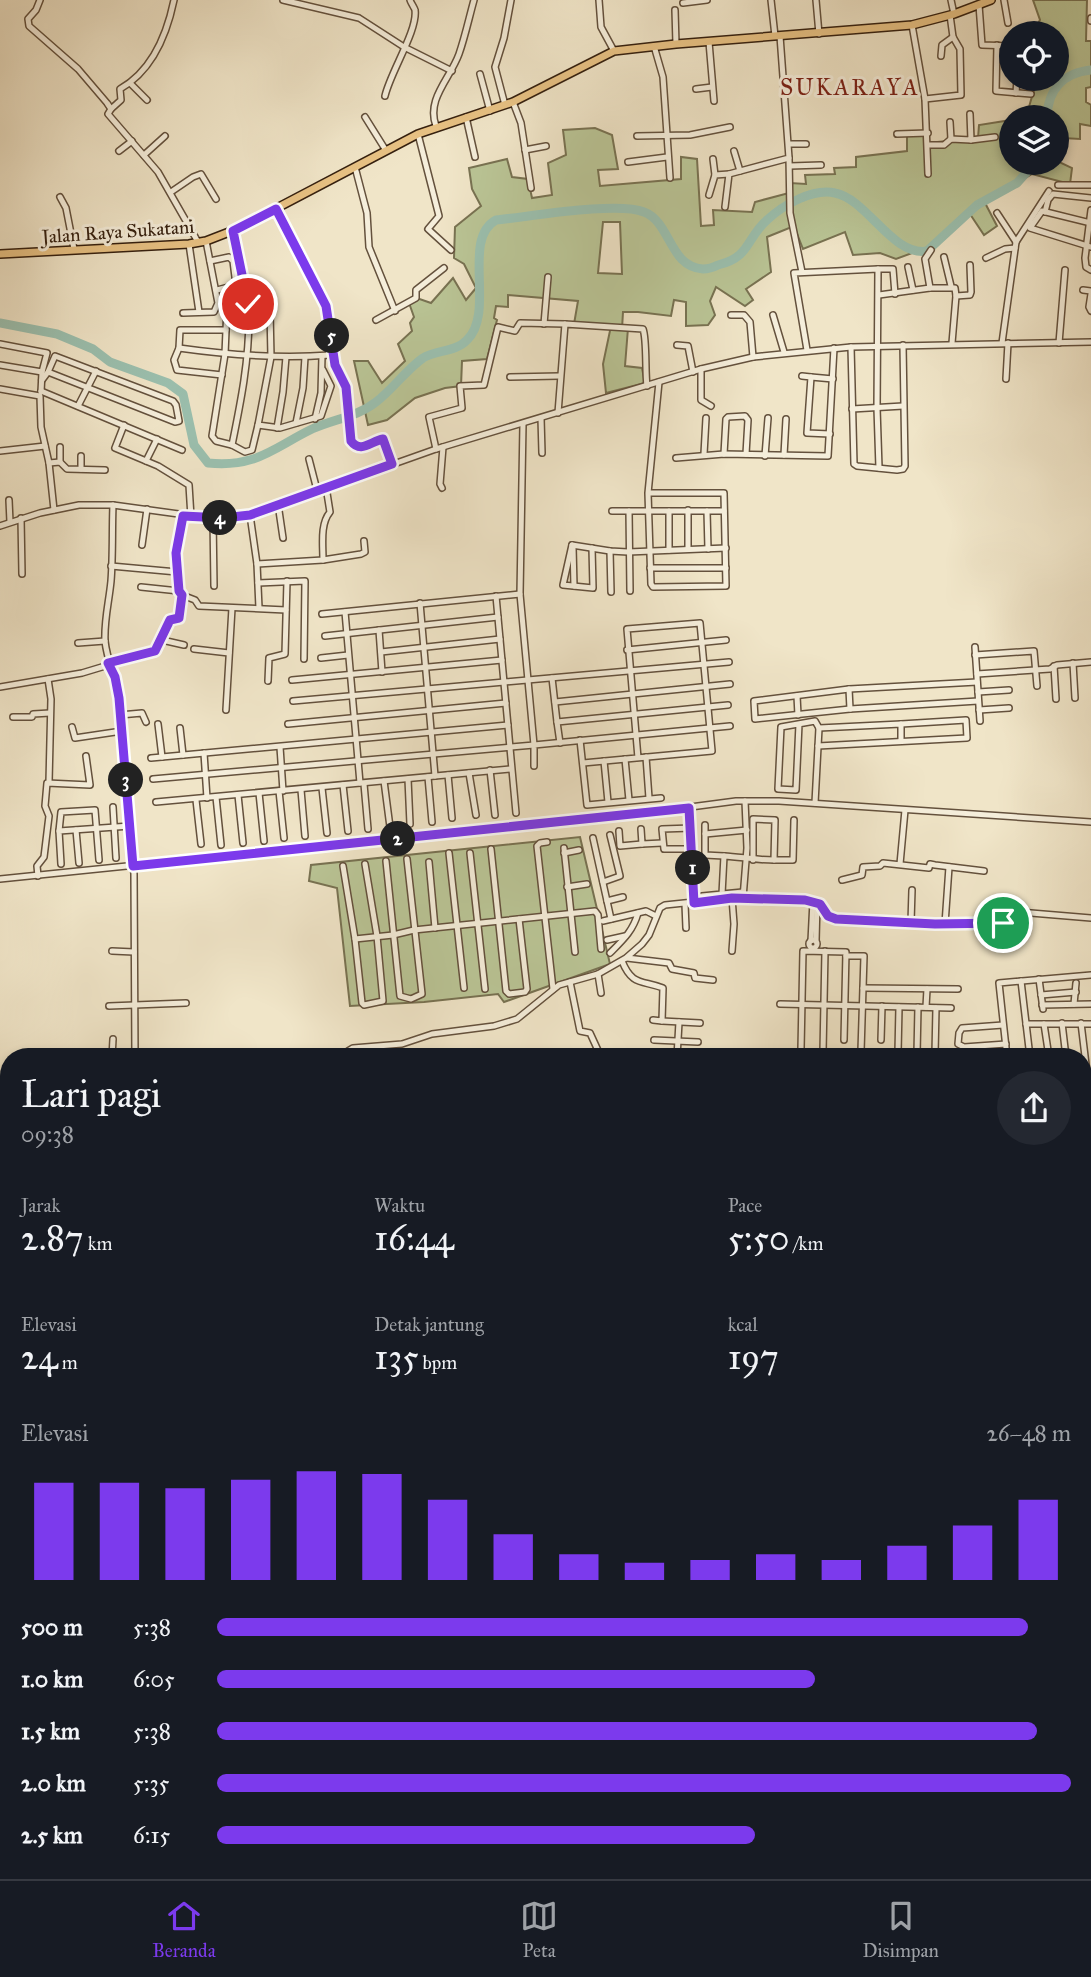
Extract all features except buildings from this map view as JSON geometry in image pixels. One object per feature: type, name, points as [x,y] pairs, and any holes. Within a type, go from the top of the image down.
[{"type":"main road","name":"Jalan Raya Sukatani","points":[[0,254],[189,244],[202,241],[235,230],[385,149],[436,127],[513,102],[614,51],[912,25],[991,0]]},
{"type":"street","points":[[40,0],[38,8],[28,19],[29,26],[78,69],[111,109]]},
{"type":"street","points":[[174,0],[170,18],[155,54],[130,83],[120,89],[121,100],[108,114],[144,155],[171,192],[202,241],[210,261],[217,290],[218,303],[214,312],[183,313]]},
{"type":"street","points":[[283,0],[359,18],[404,47],[452,71]]},
{"type":"street","points":[[333,10],[336,0]]},
{"type":"street","points":[[385,96],[415,10],[410,0]]},
{"type":"street","points":[[436,127],[433,115],[435,101],[452,71],[474,0]]},
{"type":"street","points":[[505,105],[495,67],[511,0]]},
{"type":"street","points":[[599,0],[601,27],[614,51]]},
{"type":"street","points":[[683,3],[707,0]]},
{"type":"street","points":[[771,0],[778,36],[789,144],[790,213],[802,272]]},
{"type":"street","points":[[816,0],[819,34]]},
{"type":"street","points":[[925,99],[961,95],[960,49],[953,37],[951,0]]},
{"type":"street","points":[[1004,0],[1008,21]]},
{"type":"street","points":[[979,5],[981,43],[999,45]]},
{"type":"street","points":[[675,10],[676,44]]},
{"type":"street","points":[[912,25],[925,99],[928,174]]},
{"type":"street","points":[[941,56],[943,45],[953,37]]},
{"type":"street","points":[[709,42],[714,101]]},
{"type":"street","points":[[996,45],[996,90],[1031,94]]},
{"type":"street","points":[[654,46],[663,77],[670,178]]},
{"type":"street","points":[[480,74],[490,111]]},
{"type":"street","points":[[130,83],[148,100]]},
{"type":"street","points":[[696,89],[712,87]]},
{"type":"street","points":[[513,102],[522,123],[531,188]]},
{"type":"street","points":[[970,114],[971,140]]},
{"type":"street","points":[[366,117],[385,149]]},
{"type":"street","points":[[466,117],[475,157]]},
{"type":"street","points":[[950,122],[951,139]]},
{"type":"street","points":[[637,136],[690,135],[730,127]]},
{"type":"street","points":[[897,134],[928,133]]},
{"type":"street","points":[[418,134],[439,216],[428,229],[451,250]]},
{"type":"street","points":[[144,155],[165,136]]},
{"type":"street","points":[[928,145],[944,145],[951,139],[995,137]]},
{"type":"street","points":[[119,151],[132,141]]},
{"type":"street","points":[[789,144],[806,144]]},
{"type":"street","points":[[525,150],[546,146]]},
{"type":"street","points":[[734,151],[740,172]]},
{"type":"street","points":[[628,162],[667,157]]},
{"type":"street","points":[[715,175],[740,172],[789,158]]},
{"type":"street","points":[[709,195],[715,175],[713,159]]},
{"type":"street","points":[[790,166],[821,165]]},
{"type":"street","points":[[354,166],[367,212],[369,247],[395,311]]},
{"type":"street","points":[[171,192],[201,174],[216,199]]},
{"type":"street","points":[[725,207],[729,174]]},
{"type":"street","points":[[1058,185],[1091,185]]},
{"type":"street","points":[[1006,379],[1005,343],[1016,245],[1049,191]]},
{"type":"street","points":[[1045,212],[1048,200],[1053,194],[1091,198]]},
{"type":"street","points":[[60,197],[66,208],[74,249]]},
{"type":"street","points":[[276,209],[326,306],[335,365],[346,387],[353,445],[361,447],[383,439],[392,464]]},
{"type":"street","points":[[1091,210],[1086,265],[1091,270]]},
{"type":"street","points":[[997,212],[1016,245]]},
{"type":"street","points":[[1088,247],[1031,229],[1039,212],[1090,223]]},
{"type":"street","points":[[232,445],[245,382],[248,304],[235,230]]},
{"type":"street","points":[[189,244],[199,312]]},
{"type":"street","points":[[986,258],[1016,245]]},
{"type":"street","points":[[930,288],[925,259],[931,250]]},
{"type":"street","points":[[210,261],[229,257],[233,261],[236,285],[217,290]]},
{"type":"street","points":[[944,257],[956,296],[952,344]]},
{"type":"street","points":[[956,296],[970,295],[970,265]]},
{"type":"street","points":[[908,267],[913,290]]},
{"type":"street","points":[[376,320],[416,298],[416,290],[444,268]]},
{"type":"street","points":[[878,269],[879,468]]},
{"type":"street","points":[[807,350],[793,275],[795,272],[892,269],[895,294]]},
{"type":"street","points":[[1059,343],[1065,270]]},
{"type":"street","points":[[544,324],[548,277]]},
{"type":"street","points":[[878,295],[951,286]]},
{"type":"street","points":[[1083,290],[1091,292],[1091,311]]},
{"type":"street","points":[[248,304],[228,306],[225,354],[212,436],[219,443],[232,445],[245,452],[252,450],[271,356],[270,311]]},
{"type":"street","points":[[731,315],[744,314],[750,323],[753,357]]},
{"type":"street","points":[[774,315],[784,352]]},
{"type":"street","points":[[436,449],[429,417],[461,409],[460,386],[484,385],[498,327],[515,331],[519,324],[565,324],[643,329],[647,386]]},
{"type":"street","points":[[558,413],[565,324]]},
{"type":"street","points":[[222,375],[177,370],[174,360],[182,329],[226,330]]},
{"type":"street","points":[[0,526],[21,518],[79,505],[113,505],[191,517],[250,515],[436,449],[701,369],[753,357],[851,347],[1091,342]]},
{"type":"street","points":[[0,344],[47,353],[173,401],[179,421],[175,422],[45,372],[0,365]]},
{"type":"street","points":[[677,345],[688,346],[693,372]]},
{"type":"street","points":[[851,347],[855,466],[897,470],[904,468],[903,345]]},
{"type":"street","points":[[179,348],[225,354],[286,357],[330,355]]},
{"type":"street","points":[[676,458],[704,454],[825,457],[829,454],[834,348]]},
{"type":"street","points":[[45,372],[47,353]]},
{"type":"street","points":[[54,510],[41,393],[45,372],[55,356]]},
{"type":"street","points":[[296,423],[303,388],[304,356]]},
{"type":"street","points":[[258,425],[276,428],[315,419],[324,411],[331,386],[323,370],[322,356]]},
{"type":"street","points":[[276,428],[286,357]]},
{"type":"street","points":[[701,369],[701,400],[710,406]]},
{"type":"street","points":[[78,406],[96,371]]},
{"type":"street","points":[[510,377],[559,376]]},
{"type":"street","points":[[802,376],[833,379]]},
{"type":"street","points":[[811,377],[807,432],[830,434]]},
{"type":"street","points":[[648,493],[724,493],[727,585],[653,587],[651,584],[648,493],[659,382]]},
{"type":"street","points":[[0,389],[41,393],[183,450]]},
{"type":"street","points":[[852,409],[903,406]]},
{"type":"street","points":[[724,454],[726,419],[745,416],[748,420],[746,454]]},
{"type":"street","points":[[541,418],[542,453]]},
{"type":"street","points":[[704,454],[706,418]]},
{"type":"street","points":[[765,456],[768,418]]},
{"type":"street","points":[[784,455],[786,419]]},
{"type":"street","points":[[523,424],[520,594],[534,766]]},
{"type":"street","points":[[124,425],[115,448],[146,461],[189,485],[191,517]]},
{"type":"street","points":[[146,461],[157,439]]},
{"type":"street","points":[[0,451],[45,446]]},
{"type":"street","points":[[60,447],[60,462],[64,468],[105,470]]},
{"type":"street","points":[[442,488],[443,447]]},
{"type":"street","points":[[81,456],[81,469]]},
{"type":"street","points":[[309,458],[317,490]]},
{"type":"street","points":[[49,463],[60,462]]},
{"type":"street","points":[[323,560],[323,531],[326,515],[330,512],[326,487]]},
{"type":"street","points":[[9,500],[10,522]]},
{"type":"street","points":[[278,504],[283,538]]},
{"type":"street","points":[[113,505],[111,566],[105,612],[106,641],[108,663],[116,682],[130,826],[135,1048]]},
{"type":"street","points":[[142,545],[147,509]]},
{"type":"street","points":[[688,510],[688,549]]},
{"type":"street","points":[[707,510],[708,549]]},
{"type":"street","points":[[612,511],[724,511]]},
{"type":"street","points":[[629,511],[630,591]]},
{"type":"street","points":[[669,511],[670,550]]},
{"type":"street","points":[[250,515],[257,564],[258,608]]},
{"type":"street","points":[[0,687],[82,673],[155,651],[170,620],[179,618],[180,593],[176,553],[183,516]]},
{"type":"street","points":[[21,518],[22,574]]},
{"type":"street","points":[[213,518],[214,586]]},
{"type":"street","points":[[257,564],[323,560],[364,553],[364,541]]},
{"type":"street","points":[[572,545],[628,552],[726,548]]},
{"type":"street","points":[[572,545],[574,586]]},
{"type":"street","points":[[572,545],[563,583],[574,586],[593,588],[592,548]]},
{"type":"street","points":[[610,551],[611,592]]},
{"type":"street","points":[[111,566],[177,572]]},
{"type":"street","points":[[650,568],[726,568]]},
{"type":"street","points":[[268,681],[269,658],[285,654],[287,581]]},
{"type":"street","points":[[258,583],[305,581],[304,659]]},
{"type":"street","points":[[141,587],[180,593],[195,600],[199,606],[286,610]]},
{"type":"street","points":[[322,614],[520,594]]},
{"type":"street","points":[[496,596],[516,813]]},
{"type":"street","points":[[421,603],[434,755],[431,777],[432,822]]},
{"type":"street","points":[[226,710],[233,608]]},
{"type":"street","points":[[345,612],[355,739],[368,829]]},
{"type":"street","points":[[325,635],[498,617]]},
{"type":"street","points":[[583,763],[638,758],[710,751],[713,748],[704,642],[701,624],[698,622],[628,627],[627,650],[638,758]]},
{"type":"street","points":[[379,629],[382,672]]},
{"type":"street","points":[[381,652],[500,639]]},
{"type":"street","points":[[162,640],[184,645]]},
{"type":"street","points":[[627,650],[726,640]]},
{"type":"street","points":[[78,643],[106,641]]},
{"type":"street","points":[[975,647],[980,721]]},
{"type":"street","points":[[194,649],[229,653]]},
{"type":"street","points":[[975,655],[1034,651],[1037,686]]},
{"type":"street","points":[[321,658],[348,655]]},
{"type":"street","points":[[128,668],[129,659]]},
{"type":"street","points":[[292,680],[502,660]]},
{"type":"street","points":[[293,701],[729,662]]},
{"type":"street","points":[[977,674],[1091,662]]},
{"type":"street","points":[[1073,663],[1075,698]]},
{"type":"street","points":[[1054,666],[1056,699]]},
{"type":"street","points":[[552,678],[560,743]]},
{"type":"street","points":[[38,876],[37,866],[44,857],[48,816],[45,806],[49,782],[51,699],[48,679]]},
{"type":"street","points":[[977,682],[849,689],[754,701],[755,719],[850,709],[978,701]]},
{"type":"street","points":[[555,702],[730,684]]},
{"type":"street","points":[[849,689],[850,709]]},
{"type":"street","points":[[978,692],[1009,690]]},
{"type":"street","points":[[797,696],[798,715]]},
{"type":"street","points":[[288,724],[506,703]]},
{"type":"street","points":[[557,722],[728,705]]},
{"type":"street","points":[[979,710],[1009,708]]},
{"type":"street","points":[[12,717],[50,713]]},
{"type":"street","points":[[120,715],[142,713],[146,722]]},
{"type":"street","points":[[818,746],[967,738],[966,720],[819,728]]},
{"type":"street","points":[[799,724],[796,790],[778,789],[781,727],[799,724],[815,722],[819,728],[815,803]]},
{"type":"street","points":[[158,724],[162,757]]},
{"type":"street","points":[[901,724],[901,741]]},
{"type":"street","points":[[151,758],[508,725]]},
{"type":"street","points":[[153,779],[730,726]]},
{"type":"street","points":[[72,727],[73,736],[79,738],[122,731]]},
{"type":"street","points":[[180,728],[183,755]]},
{"type":"street","points":[[580,740],[587,805],[661,798]]},
{"type":"street","points":[[280,747],[284,838]]},
{"type":"street","points":[[204,753],[208,798]]},
{"type":"street","points":[[49,782],[90,785],[86,755]]},
{"type":"street","points":[[646,757],[649,798]]},
{"type":"street","points":[[625,759],[629,800]]},
{"type":"street","points":[[604,761],[608,802]]},
{"type":"street","points":[[156,802],[511,769]]},
{"type":"street","points":[[490,770],[495,815]]},
{"type":"street","points":[[469,773],[475,815]]},
{"type":"street","points":[[448,775],[453,818]]},
{"type":"street","points":[[408,779],[410,824]]},
{"type":"street","points":[[384,781],[390,827]]},
{"type":"street","points":[[343,785],[348,831]]},
{"type":"street","points":[[322,788],[327,834]]},
{"type":"street","points":[[301,790],[305,836]]},
{"type":"street","points":[[259,793],[264,841]]},
{"type":"street","points":[[238,795],[243,843]]},
{"type":"street","points":[[216,797],[221,845]]},
{"type":"street","points":[[195,800],[201,844]]},
{"type":"street","points":[[743,895],[747,830],[745,801]]},
{"type":"street","points":[[0,879],[133,869],[745,801],[815,803],[905,813],[1091,822]]},
{"type":"street","points":[[113,807],[116,858]]},
{"type":"street","points":[[689,808],[694,903]]},
{"type":"street","points":[[61,864],[61,812],[95,810],[99,860]]},
{"type":"street","points":[[900,864],[905,813]]},
{"type":"street","points":[[753,860],[753,819],[775,820],[774,860]]},
{"type":"street","points":[[705,825],[705,855],[741,857],[744,860],[793,860],[794,820]]},
{"type":"street","points":[[59,831],[130,826]]},
{"type":"street","points":[[692,828],[662,829],[664,849],[692,849]]},
{"type":"street","points":[[641,829],[642,844]]},
{"type":"street","points":[[76,830],[79,863]]},
{"type":"street","points":[[705,834],[747,830]]},
{"type":"street","points":[[619,831],[620,846],[662,843]]},
{"type":"street","points":[[603,882],[620,876],[610,835]]},
{"type":"street","points":[[593,838],[611,919]]},
{"type":"street","points":[[547,842],[537,846],[553,989]]},
{"type":"street","points":[[491,849],[506,991],[509,994],[525,992],[527,989],[519,919]]},
{"type":"street","points":[[575,952],[564,850],[579,850]]},
{"type":"street","points":[[449,853],[464,988]]},
{"type":"street","points":[[470,853],[485,989]]},
{"type":"street","points":[[722,897],[724,856]]},
{"type":"street","points":[[386,861],[400,996],[411,999],[422,994],[407,859]]},
{"type":"street","points":[[429,862],[435,928]]},
{"type":"street","points":[[842,880],[862,875],[864,866],[880,866],[883,863],[928,868],[931,864],[984,871]]},
{"type":"street","points":[[343,866],[364,1005],[382,1003],[377,936],[365,864]]},
{"type":"street","points":[[945,924],[949,867]]},
{"type":"street","points":[[568,887],[587,884]]},
{"type":"street","points":[[911,922],[912,890]]},
{"type":"street","points":[[702,896],[732,898],[743,895]]},
{"type":"street","points":[[353,1048],[402,1044],[432,1034],[517,1019],[553,989],[598,974],[624,960],[649,935],[662,906],[743,895],[815,902],[831,918],[998,924],[1019,912],[1091,918]]},
{"type":"street","points":[[607,901],[623,897]]},
{"type":"street","points":[[732,898],[732,951]]},
{"type":"street","points":[[813,946],[815,902]]},
{"type":"street","points":[[684,904],[686,928]]},
{"type":"street","points":[[603,921],[646,911],[656,916]]},
{"type":"street","points":[[355,939],[414,930],[597,912],[601,949]]},
{"type":"street","points":[[610,953],[629,935],[635,926],[638,913]]},
{"type":"street","points":[[607,940],[629,935]]},
{"type":"street","points":[[801,1048],[803,951],[813,946],[825,951],[846,952],[844,1040]]},
{"type":"street","points":[[112,951],[134,952]]},
{"type":"street","points":[[823,1048],[825,951]]},
{"type":"street","points":[[846,956],[864,956],[861,1048]]},
{"type":"street","points":[[624,960],[669,963],[672,969],[694,973],[695,978],[712,980]]},
{"type":"street","points":[[624,960],[627,974],[637,982],[663,988],[662,1021]]},
{"type":"street","points":[[598,974],[601,993]]},
{"type":"street","points":[[1006,1048],[998,984],[1091,975]]},
{"type":"street","points":[[1039,979],[1042,1007],[1091,1004]]},
{"type":"street","points":[[1021,981],[1029,1048]]},
{"type":"street","points":[[570,982],[580,1031]]},
{"type":"street","points":[[1074,1004],[1076,983]]},
{"type":"street","points":[[863,988],[958,989]]},
{"type":"street","points":[[926,1007],[927,989]]},
{"type":"street","points":[[1041,995],[1076,992]]},
{"type":"street","points":[[109,1006],[186,1003]]},
{"type":"street","points":[[780,1004],[951,1008]]},
{"type":"street","points":[[881,1040],[882,1006]]},
{"type":"street","points":[[898,1048],[900,1007]]},
{"type":"street","points":[[917,1048],[918,1007]]},
{"type":"street","points":[[935,1048],[936,1008]]},
{"type":"street","points":[[653,1020],[700,1023]]},
{"type":"street","points":[[678,1048],[679,1022]]},
{"type":"street","points":[[1062,1023],[1065,1048]]},
{"type":"street","points":[[1081,1023],[1085,1048]]},
{"type":"street","points":[[1026,1024],[1091,1024]]},
{"type":"street","points":[[1045,1024],[1048,1048]]},
{"type":"street","points":[[1003,1025],[962,1028],[958,1044],[964,1048],[1006,1044]]},
{"type":"street","points":[[572,1032],[590,1033],[597,1048]]},
{"type":"street","points":[[113,1039],[113,1048]]},
{"type":"street","points":[[654,1040],[698,1042]]},
{"type":"green space","points":[[1033,0],[1087,0],[1086,41],[1091,41],[1091,87],[1086,88],[1086,102],[1091,105],[1091,126],[1080,124],[1080,139],[1069,138],[1069,105],[1030,105],[1034,91],[1069,91],[1069,21],[1039,21]]},
{"type":"green space","points":[[999,122],[999,175],[1030,175],[999,194],[983,199],[997,226],[984,235],[968,211],[939,243],[896,259],[880,253],[853,255],[845,232],[803,249],[794,226],[767,237],[771,272],[746,289],[753,300],[745,306],[716,287],[710,301],[715,315],[708,325],[686,326],[686,302],[674,300],[671,316],[623,312],[622,329],[628,328],[625,366],[642,368],[645,383],[606,393],[603,364],[611,326],[574,324],[578,301],[508,295],[508,307],[496,306],[494,318],[497,320],[487,359],[462,361],[461,386],[445,388],[415,398],[387,420],[368,425],[354,361],[368,361],[382,383],[405,361],[398,344],[412,331],[410,323],[414,317],[408,300],[414,297],[431,303],[453,278],[466,300],[476,288],[464,264],[454,258],[455,227],[481,206],[472,189],[469,168],[507,159],[512,177],[528,179],[532,198],[552,195],[548,163],[566,155],[563,130],[595,128],[612,135],[618,169],[598,170],[600,186],[681,179],[681,157],[697,159],[701,226],[714,225],[713,210],[752,212],[755,202],[789,193],[790,183],[806,184],[805,175],[835,174],[834,168],[856,167],[856,157],[907,151],[907,134],[926,133],[927,143],[978,138],[979,125]],"holes":[[[603,222],[620,222],[622,274],[598,273]]]},
{"type":"green space","points":[[1069,167],[1072,168],[1070,184],[1036,175],[1069,175]]},
{"type":"green space","points":[[580,837],[610,964],[504,1002],[498,994],[350,1006],[337,888],[309,881],[311,865]]},
{"type":"waterway","points":[[1048,105],[1054,91],[1065,79],[1091,70]]},
{"type":"waterway","points":[[0,323],[57,334],[93,349],[110,362],[168,383],[183,394],[194,445],[208,463],[239,462],[263,455],[312,429],[369,407],[423,358],[457,347],[467,340],[475,328],[479,312],[481,243],[486,229],[496,220],[594,209],[631,209],[644,212],[660,225],[683,261],[705,269],[737,257],[760,227],[781,209],[808,195],[826,192],[847,197],[903,245],[927,251],[977,205],[1017,183],[1024,175]]},
{"type":"district","name":"SUKARAYA","points":[[850,87]]},
{"type":"route","points":[[248,304],[233,231],[276,209],[328,312],[335,365],[346,387],[351,441],[355,446],[361,447],[383,439],[392,464],[250,515],[223,518],[183,516],[176,553],[179,591],[182,595],[179,618],[170,620],[158,648],[152,653],[108,663],[115,677],[119,698],[133,866],[689,808],[694,903],[732,898],[805,900],[820,904],[828,916],[836,919],[935,924],[1003,923]]}]
